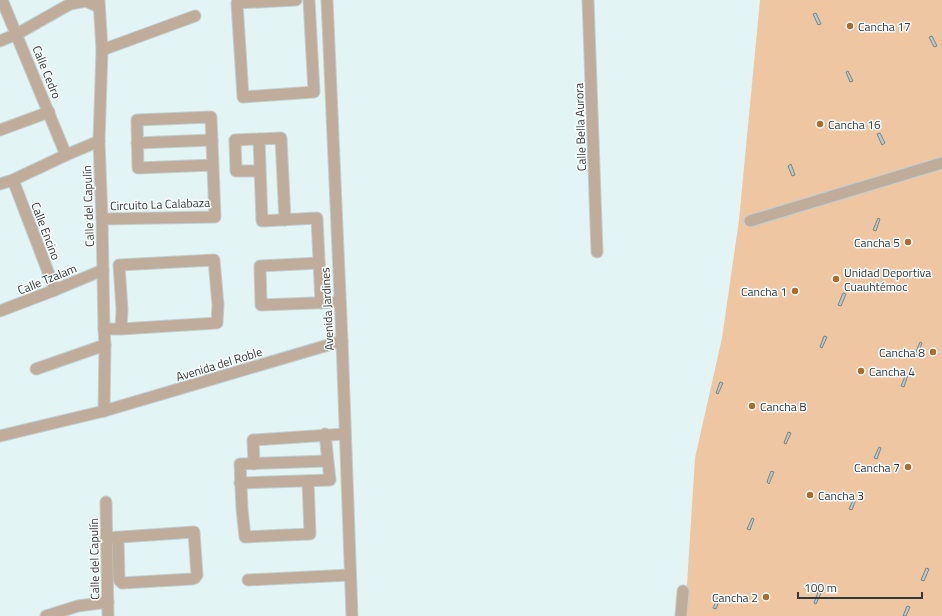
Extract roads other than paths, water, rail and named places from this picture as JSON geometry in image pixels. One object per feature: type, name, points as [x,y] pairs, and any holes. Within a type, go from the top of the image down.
[{"type":"street","name":"Calle Cedro","points":[[2,0],[66,155]]},
{"type":"street","points":[[296,0],[237,3],[243,97],[314,92],[310,0]]},
{"type":"street","name":"Avenida Jardines","points":[[327,0],[352,616]]},
{"type":"street","name":"Calle Bella Aurora","points":[[588,0],[597,252]]},
{"type":"street","points":[[0,41],[17,34],[69,2],[86,1],[99,3]]},
{"type":"street","name":"Calle del Capulín","points":[[99,3],[102,50],[99,141],[105,345],[104,411]]},
{"type":"street","points":[[102,50],[196,16]]},
{"type":"street","points":[[0,130],[49,112]]},
{"type":"street","name":"Circuito La Calabaza","points":[[102,219],[215,217],[212,117],[137,120],[138,168],[213,165]]},
{"type":"street","points":[[259,171],[236,171],[235,140],[281,138],[285,220]]},
{"type":"street","points":[[259,139],[262,221],[317,218],[321,303]]},
{"type":"street","points":[[137,143],[212,140]]},
{"type":"street","points":[[0,184],[13,180],[99,141]]},
{"type":"street","points":[[750,221],[942,163]]},
{"type":"street","name":"Calle Encino","points":[[13,180],[55,290]]},
{"type":"street","points":[[104,329],[121,329],[217,323],[218,305],[214,260],[119,265],[122,308],[121,329]]},
{"type":"street","points":[[319,263],[260,266],[261,305],[340,302]]},
{"type":"street","name":"Calle Tzalam","points":[[0,311],[103,270]]},
{"type":"street","name":"Avenida del Roble","points":[[0,436],[104,411],[342,341]]},
{"type":"street","points":[[36,369],[105,345]]},
{"type":"street","points":[[254,464],[253,440],[325,434],[345,434]]},
{"type":"street","points":[[240,483],[330,480],[325,434]]},
{"type":"street","points":[[308,481],[310,534],[245,537],[240,483],[240,464],[328,461]]},
{"type":"street","name":"Calle del Capulín","points":[[106,502],[108,616]]},
{"type":"street","points":[[106,538],[194,532],[197,575],[192,579],[122,583],[119,580],[118,538]]},
{"type":"street","points":[[248,580],[350,575]]},
{"type":"street","points":[[681,616],[683,591]]},
{"type":"street","points":[[46,616],[78,611],[108,602]]},
{"type":"place","name":"Cancha 17","points":[[850,26]]},
{"type":"place","name":"Cancha 16","points":[[820,124]]},
{"type":"place","name":"Cancha 5","points":[[908,242]]},
{"type":"place","name":"Unidad Deportiva Cuauhtémoc","points":[[836,279]]},
{"type":"place","name":"Cancha 1","points":[[795,291]]},
{"type":"place","name":"Cancha 8","points":[[933,352]]},
{"type":"place","name":"Cancha 4","points":[[861,371]]},
{"type":"place","name":"Cancha B","points":[[752,406]]},
{"type":"place","name":"Cancha 7","points":[[908,467]]},
{"type":"place","name":"Cancha 3","points":[[810,495]]},
{"type":"place","name":"Cancha 2","points":[[766,597]]}]
